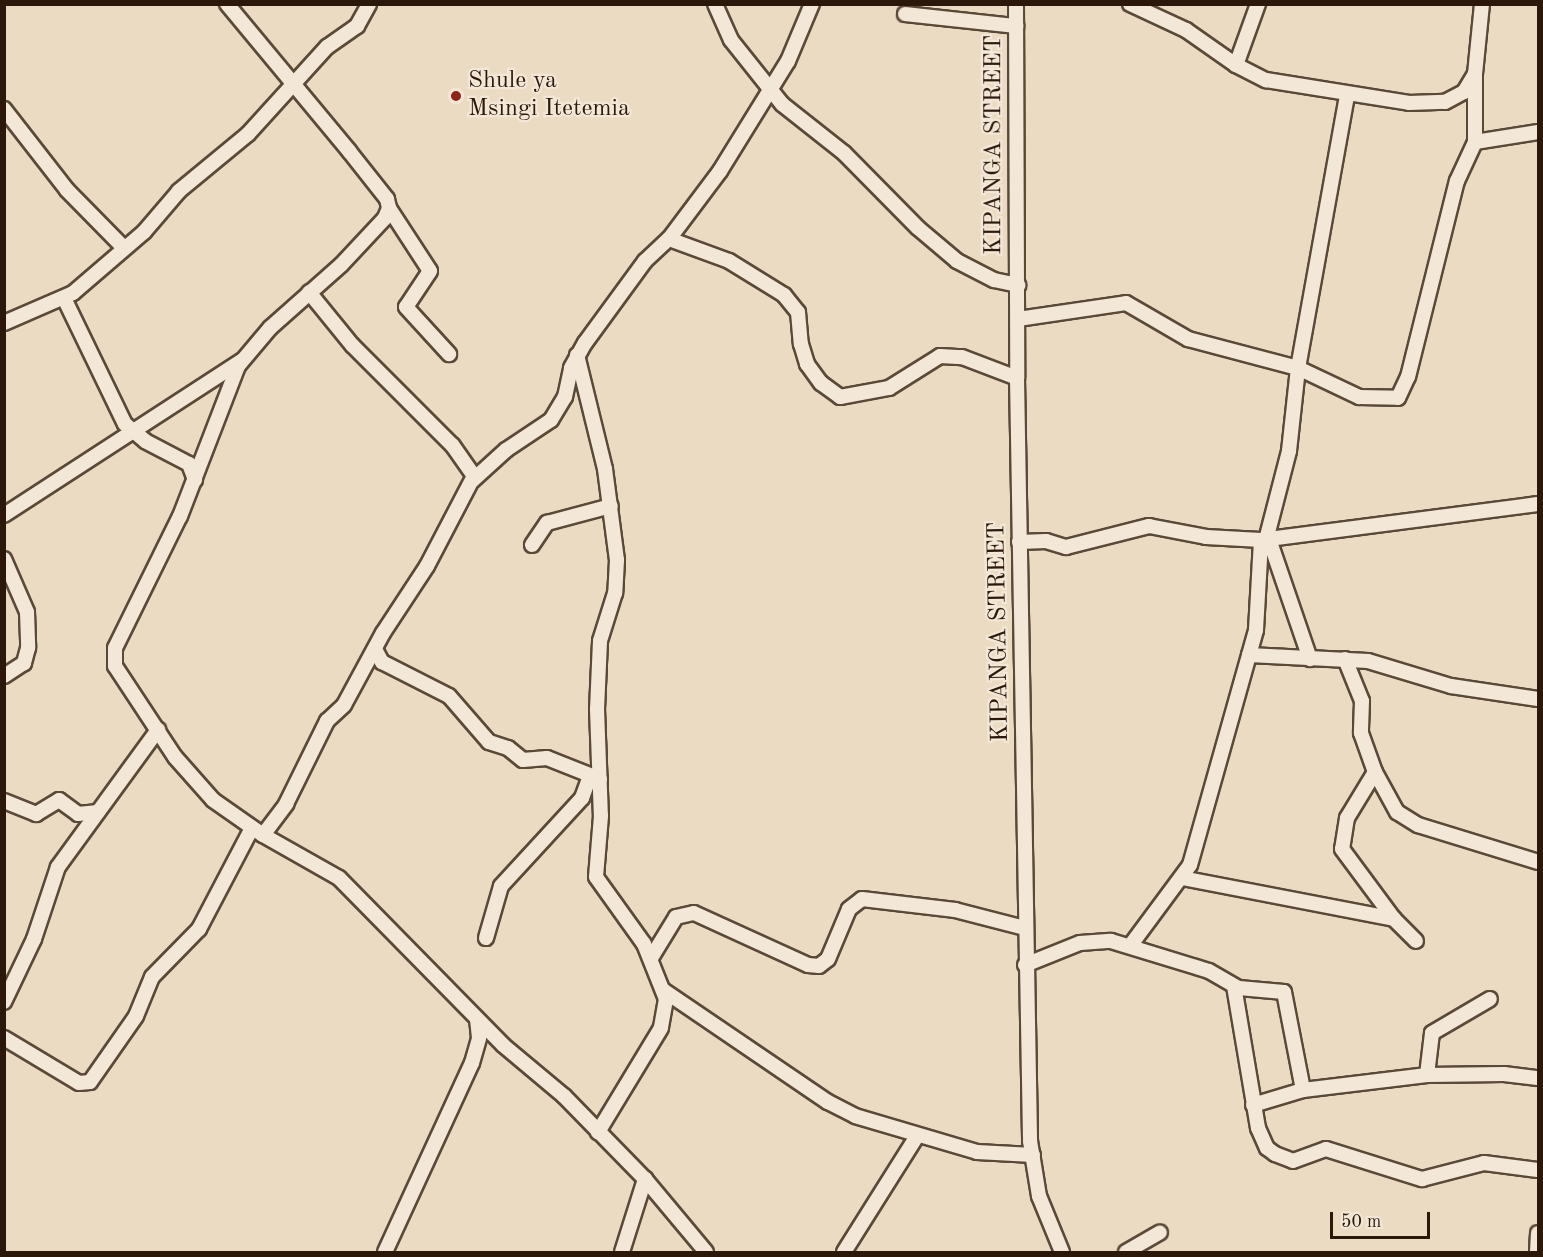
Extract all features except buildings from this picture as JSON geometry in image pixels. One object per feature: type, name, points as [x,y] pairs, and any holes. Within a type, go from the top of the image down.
[{"type":"street","points":[[226,4],[387,199],[389,208],[430,271],[406,307],[449,354]]},
{"type":"street","points":[[4,323],[64,298],[144,232],[179,191],[248,134],[295,85],[327,46],[357,26],[369,4]]},
{"type":"street","points":[[715,4],[731,40],[770,91],[838,148],[918,228],[957,261],[994,280],[1018,285]]},
{"type":"street","points":[[4,1038],[79,1083],[90,1082],[136,1016],[152,977],[199,929],[257,831],[289,798],[322,728],[344,705],[375,649],[427,566],[473,480],[506,450],[550,420],[565,397],[578,355],[645,261],[669,239],[720,171],[788,60],[812,4]]},
{"type":"street","name":"KIPANGA STREET","points":[[1016,4],[1019,542],[1025,690],[1025,965],[1033,1155],[1039,1196],[1062,1252]]},
{"type":"street","points":[[1130,4],[1186,30],[1236,65],[1266,80],[1409,103],[1445,102],[1464,92],[1475,74]]},
{"type":"street","points":[[1236,65],[1257,4]]},
{"type":"street","points":[[1018,319],[1126,303],[1188,339],[1298,368],[1343,392],[1377,400],[1398,398],[1408,377],[1457,181],[1475,142],[1475,74],[1482,4]]},
{"type":"street","points":[[905,14],[1016,26]]},
{"type":"street","points":[[1130,946],[1190,865],[1249,655],[1259,614],[1265,540],[1289,451],[1298,368],[1347,94]]},
{"type":"street","points":[[4,109],[67,190],[124,248]]},
{"type":"street","points":[[1475,142],[1539,132]]},
{"type":"street","points":[[4,515],[243,360],[270,328],[348,257],[385,218],[389,208]]},
{"type":"street","points":[[669,239],[729,261],[784,295],[798,312],[801,344],[807,364],[821,383],[840,397],[889,388],[940,356],[962,357],[1017,378]]},
{"type":"street","points":[[309,292],[352,345],[470,465],[473,480]]},
{"type":"street","points":[[64,298],[117,412],[132,431],[189,464],[195,480]]},
{"type":"street","points":[[578,355],[611,506],[617,560],[615,593],[600,641],[595,777],[597,880],[651,958],[663,990],[666,1010],[661,1028],[598,1132]]},
{"type":"street","points":[[243,360],[195,480],[113,654],[115,666],[175,757],[213,800],[257,831],[339,878],[477,1019],[645,1179],[706,1252]]},
{"type":"street","points":[[1019,542],[1046,541],[1066,547],[1149,526],[1206,537],[1265,540],[1539,504]]},
{"type":"street","points":[[532,545],[547,523],[611,506]]},
{"type":"street","points":[[1265,540],[1310,659]]},
{"type":"street","points":[[4,559],[27,612],[28,648],[24,663],[4,676]]},
{"type":"street","points":[[375,649],[382,662],[448,696],[489,742],[508,748],[523,760],[547,758],[595,777]]},
{"type":"street","points":[[1249,655],[1368,662],[1451,686],[1539,699]]},
{"type":"street","points":[[1345,659],[1362,701],[1361,733],[1375,772],[1391,805],[1406,819],[1539,862]]},
{"type":"street","points":[[4,1002],[34,939],[54,875],[158,730]]},
{"type":"street","points":[[1375,772],[1347,818],[1342,849],[1394,919],[1416,941]]},
{"type":"street","points":[[486,938],[501,886],[582,798],[595,777]]},
{"type":"street","points":[[4,801],[30,814],[59,800],[78,814],[98,812]]},
{"type":"street","points":[[1182,878],[1394,919]]},
{"type":"street","points":[[651,958],[676,917],[694,914],[808,965],[819,966],[828,959],[849,909],[862,899],[955,910],[1026,928]]},
{"type":"street","points":[[1025,965],[1095,940],[1130,946],[1209,970],[1234,986],[1286,995],[1303,1090]]},
{"type":"street","points":[[1234,986],[1253,1105],[1267,1148],[1291,1161],[1326,1149],[1422,1179],[1484,1163],[1538,1168],[1539,1178]]},
{"type":"street","points":[[663,990],[828,1102],[864,1119],[976,1152],[1033,1155]]},
{"type":"street","points":[[1427,1075],[1432,1033],[1490,999]]},
{"type":"street","points":[[385,1252],[472,1063],[479,1038],[477,1019]]},
{"type":"street","points":[[1253,1105],[1303,1090],[1427,1075],[1504,1074],[1539,1078]]},
{"type":"street","points":[[844,1252],[917,1136]]},
{"type":"street","points":[[622,1252],[645,1179]]},
{"type":"street","points":[[1126,1252],[1160,1232]]},
{"type":"street","points":[[1537,1252],[1539,1233]]},
{"type":"place","name":"Shule ya Msingi Itetemia","points":[[456,96]]}]
